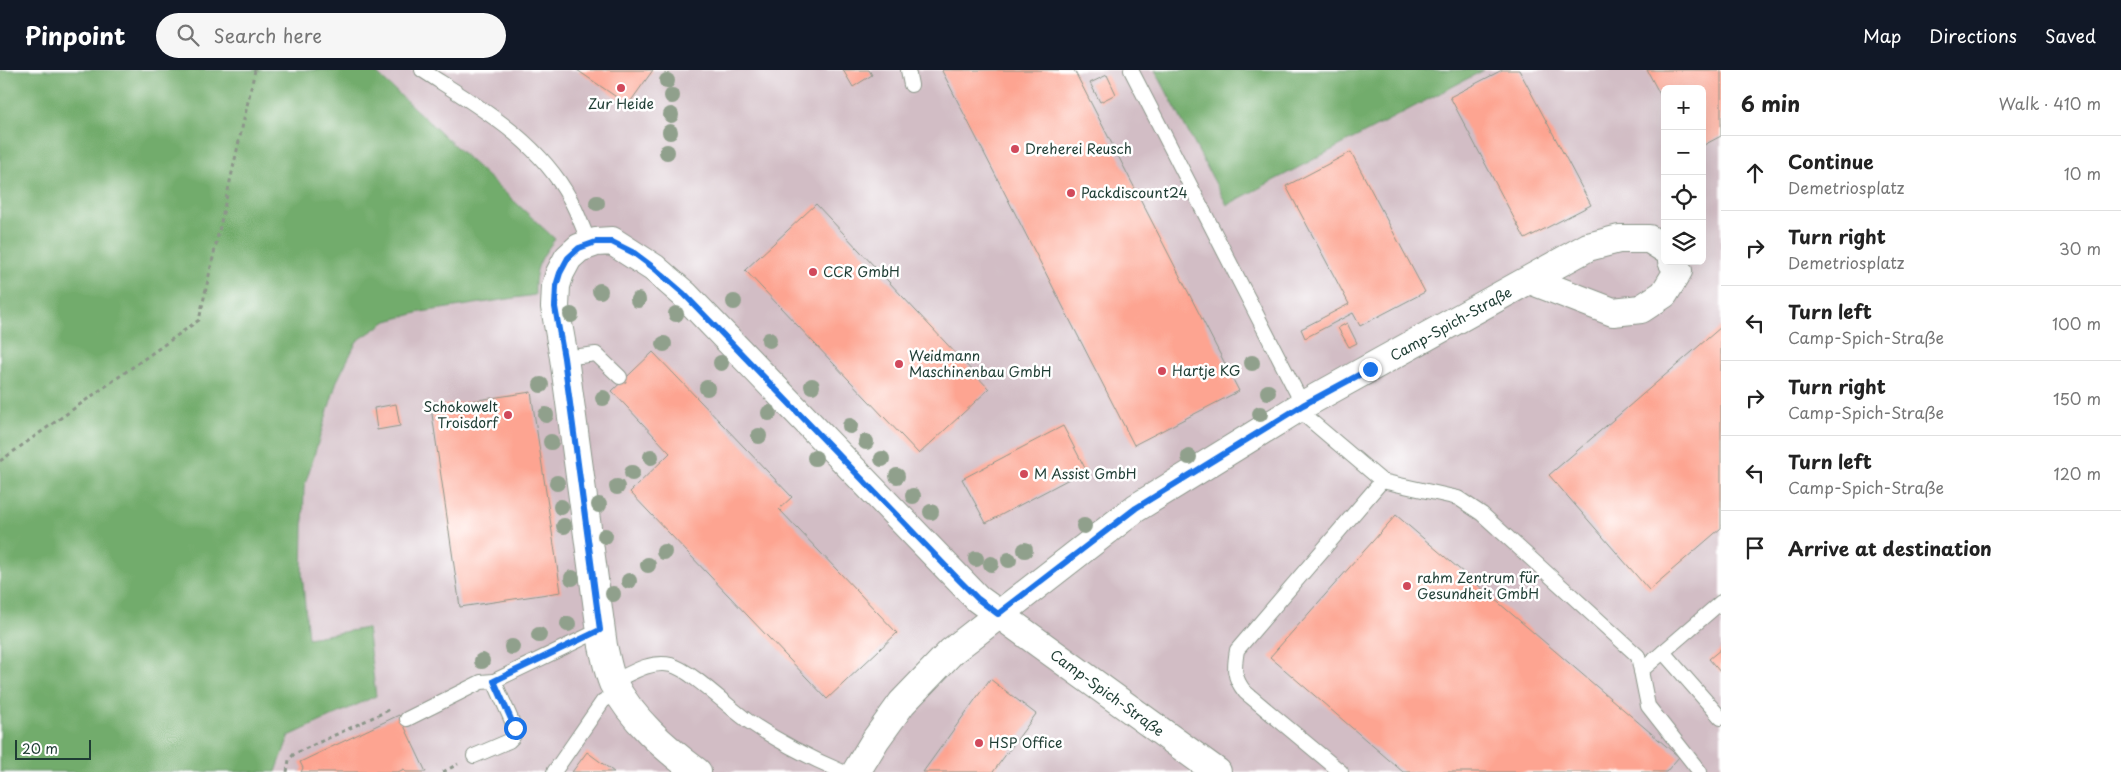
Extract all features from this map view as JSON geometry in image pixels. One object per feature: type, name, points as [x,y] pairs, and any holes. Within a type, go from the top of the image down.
[{"type":"street","name":"Camp-Spich-Straße","points":[[856,772],[876,739],[902,703],[952,651],[1136,508],[1300,407],[1588,247],[1618,239],[1649,239],[1661,246]]},
{"type":"street","name":"Camp-Spich-Straße","points":[[590,244],[612,242],[654,268],[684,294],[978,599],[1209,770]]},
{"type":"street","points":[[590,244],[579,248],[568,258],[556,286],[555,307],[564,358],[600,630],[607,665],[616,687],[637,717],[667,750],[697,772]]},
{"type":"street","points":[[1530,280],[1613,312],[1641,309],[1664,294],[1678,271],[1674,265]]},
{"type":"lane","points":[[422,70],[519,135],[545,163],[570,198],[590,244]]},
{"type":"lane","points":[[908,70],[911,85]]},
{"type":"lane","points":[[1131,70],[1300,407],[1382,481],[1458,498],[1482,514],[1638,656],[1648,706],[1700,772]]},
{"type":"lane","points":[[564,358],[596,354],[620,377]]},
{"type":"lane","points":[[1341,772],[1245,692],[1237,682],[1234,668],[1238,650],[1382,481]]},
{"type":"lane","points":[[1641,671],[1721,602]]},
{"type":"lane","points":[[407,719],[481,682],[494,681],[600,630]]},
{"type":"lane","points":[[1663,652],[1721,718]]},
{"type":"lane","points":[[554,772],[603,701],[616,687],[638,670],[655,664],[672,665],[694,679],[747,721],[803,755],[843,772]]},
{"type":"lane","points":[[474,756],[514,737],[515,728],[494,681]]},
{"type":"path","points":[[0,462],[199,320],[255,70]]},
{"type":"path","points":[[287,772],[289,760],[294,754],[400,704],[407,719]]},
{"type":"shaded area","points":[[373,70],[1155,70],[1227,205],[1484,70],[1721,70],[1721,772],[276,772],[289,736],[376,696],[308,638],[302,573],[304,488],[337,381],[357,341],[387,321],[534,277],[540,260],[555,239]]},
{"type":"green space","points":[[0,70],[373,70],[555,239],[539,264],[535,295],[421,312],[387,321],[357,341],[337,381],[304,488],[302,573],[308,638],[367,628],[376,696],[289,736],[276,772],[0,772]]},
{"type":"green space","points":[[1155,70],[1484,70],[1227,205]]},
{"type":"building","name":"Zur Heide","points":[[577,70],[653,70],[628,105]]},
{"type":"building","points":[[843,70],[869,70],[872,75],[853,87]]},
{"type":"building","points":[[943,70],[1074,70],[1239,391],[1134,445]]},
{"type":"building","points":[[1502,70],[1519,70],[1591,205],[1525,239],[1450,97]]},
{"type":"building","points":[[1647,70],[1721,70],[1721,136],[1706,144],[1706,85],[1661,85],[1661,96]]},
{"type":"building","points":[[1107,75],[1116,94],[1100,102],[1090,83]]},
{"type":"building","points":[[1351,152],[1425,292],[1360,326],[1353,313],[1305,338],[1301,329],[1349,304],[1286,186]]},
{"type":"building","name":"Weidmann Maschinenbau GmbH","points":[[816,204],[989,389],[919,454],[745,270]]},
{"type":"building","points":[[1347,323],[1357,343],[1349,347],[1338,328]]},
{"type":"building","points":[[1721,327],[1721,528],[1649,590],[1549,475]]},
{"type":"building","points":[[653,352],[792,497],[779,509],[897,633],[827,699],[630,492],[670,453],[612,391]]},
{"type":"building","points":[[531,392],[561,592],[460,607],[431,407]]},
{"type":"building","points":[[396,404],[400,426],[377,430],[374,408]]},
{"type":"building","name":"M Assist GmbH","points":[[1063,426],[1086,470],[986,523],[962,479]]},
{"type":"building","name":"rahm Zentrum für Gesundheit GmbH","points":[[1396,515],[1679,757],[1666,772],[1403,772],[1270,657]]},
{"type":"building","points":[[1721,649],[1721,673],[1709,659]]},
{"type":"building","name":"HSP Office","points":[[990,679],[1036,714],[993,772],[923,772]]},
{"type":"building","points":[[399,715],[426,772],[406,772],[404,769],[398,772],[301,772],[303,768],[300,762]]},
{"type":"building","points":[[587,752],[614,772],[572,772]]},
{"type":"place","name":"Zur Heide","points":[[621,88]]},
{"type":"place","name":"Dreherei Reusch","points":[[1015,149]]},
{"type":"place","name":"Packdiscount24","points":[[1071,193]]},
{"type":"place","name":"CCR GmbH","points":[[813,272]]},
{"type":"place","name":"Weidmann Maschinenbau GmbH","points":[[899,364]]},
{"type":"place","name":"Hartje KG","points":[[1162,371]]},
{"type":"place","name":"Schokowelt Troisdorf","points":[[508,415]]},
{"type":"place","name":"M Assist GmbH","points":[[1024,474]]},
{"type":"place","name":"rahm Zentrum für Gesundheit GmbH","points":[[1407,586]]},
{"type":"place","name":"HSP Office","points":[[979,743]]},
{"type":"route","points":[[515,728],[494,681],[600,630],[564,358],[555,307],[556,286],[560,273],[568,258],[579,248],[596,242],[612,242],[634,253],[684,294],[959,580],[978,599],[998,614],[1136,508],[1303,405],[1370,369]]}]
